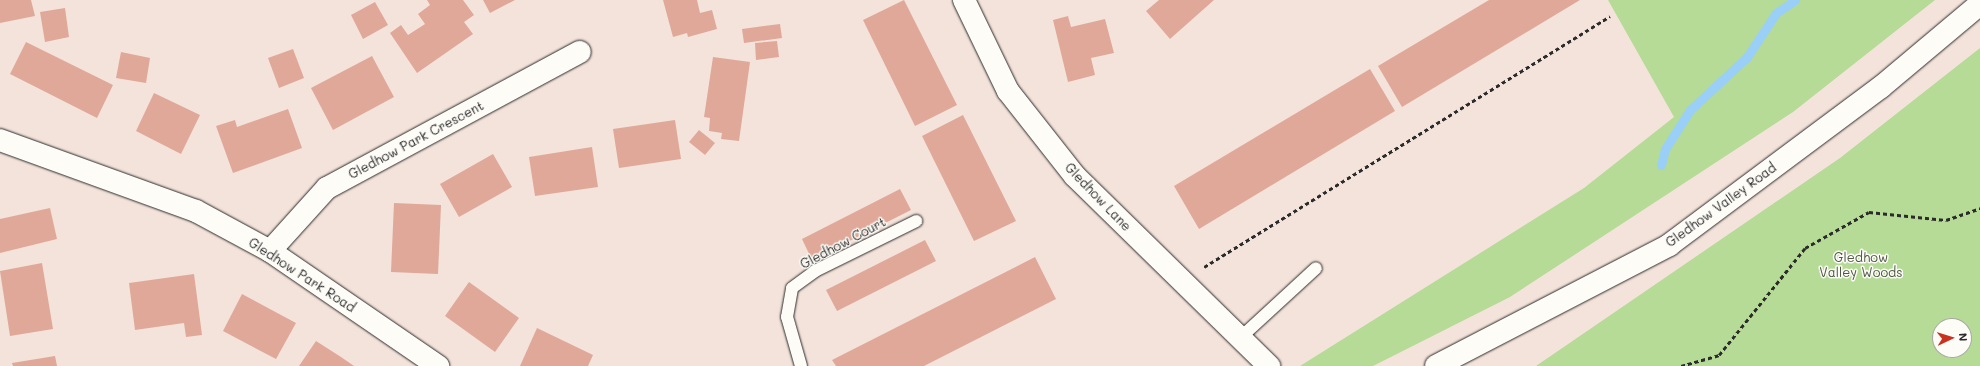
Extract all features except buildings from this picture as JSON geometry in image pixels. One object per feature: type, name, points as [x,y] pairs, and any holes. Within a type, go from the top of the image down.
[{"type":"street","name":"Gledhow Lane","points":[[964,0],[1008,91],[1076,176],[1269,366]]},
{"type":"street","name":"Gledhow Valley Road","points":[[1436,366],[1669,245],[1881,88],[1980,4]]},
{"type":"street","name":"Gledhow Park Crescent","points":[[270,251],[327,188],[580,52]]},
{"type":"street","name":"Gledhow Park Road","points":[[0,140],[196,211],[270,251],[438,366]]},
{"type":"lane","name":"Gledhow Court","points":[[801,366],[787,317],[792,288],[815,271],[916,221]]},
{"type":"lane","points":[[1240,338],[1316,268]]},
{"type":"path","points":[[1182,280],[1610,16]]},
{"type":"path","points":[[1682,366],[1719,354],[1805,248],[1869,212],[1946,220],[1980,208]]},
{"type":"green space","points":[[1608,0],[1935,0],[1793,112],[1510,297],[1373,366],[1300,366],[1584,188],[1674,117]]},
{"type":"green space","name":"Gledhow Valley Woods","points":[[1980,48],[1980,366],[1536,366],[1840,158]]},
{"type":"waterway","points":[[1661,165],[1665,149],[1690,110],[1747,57],[1776,13],[1795,0]]}]
